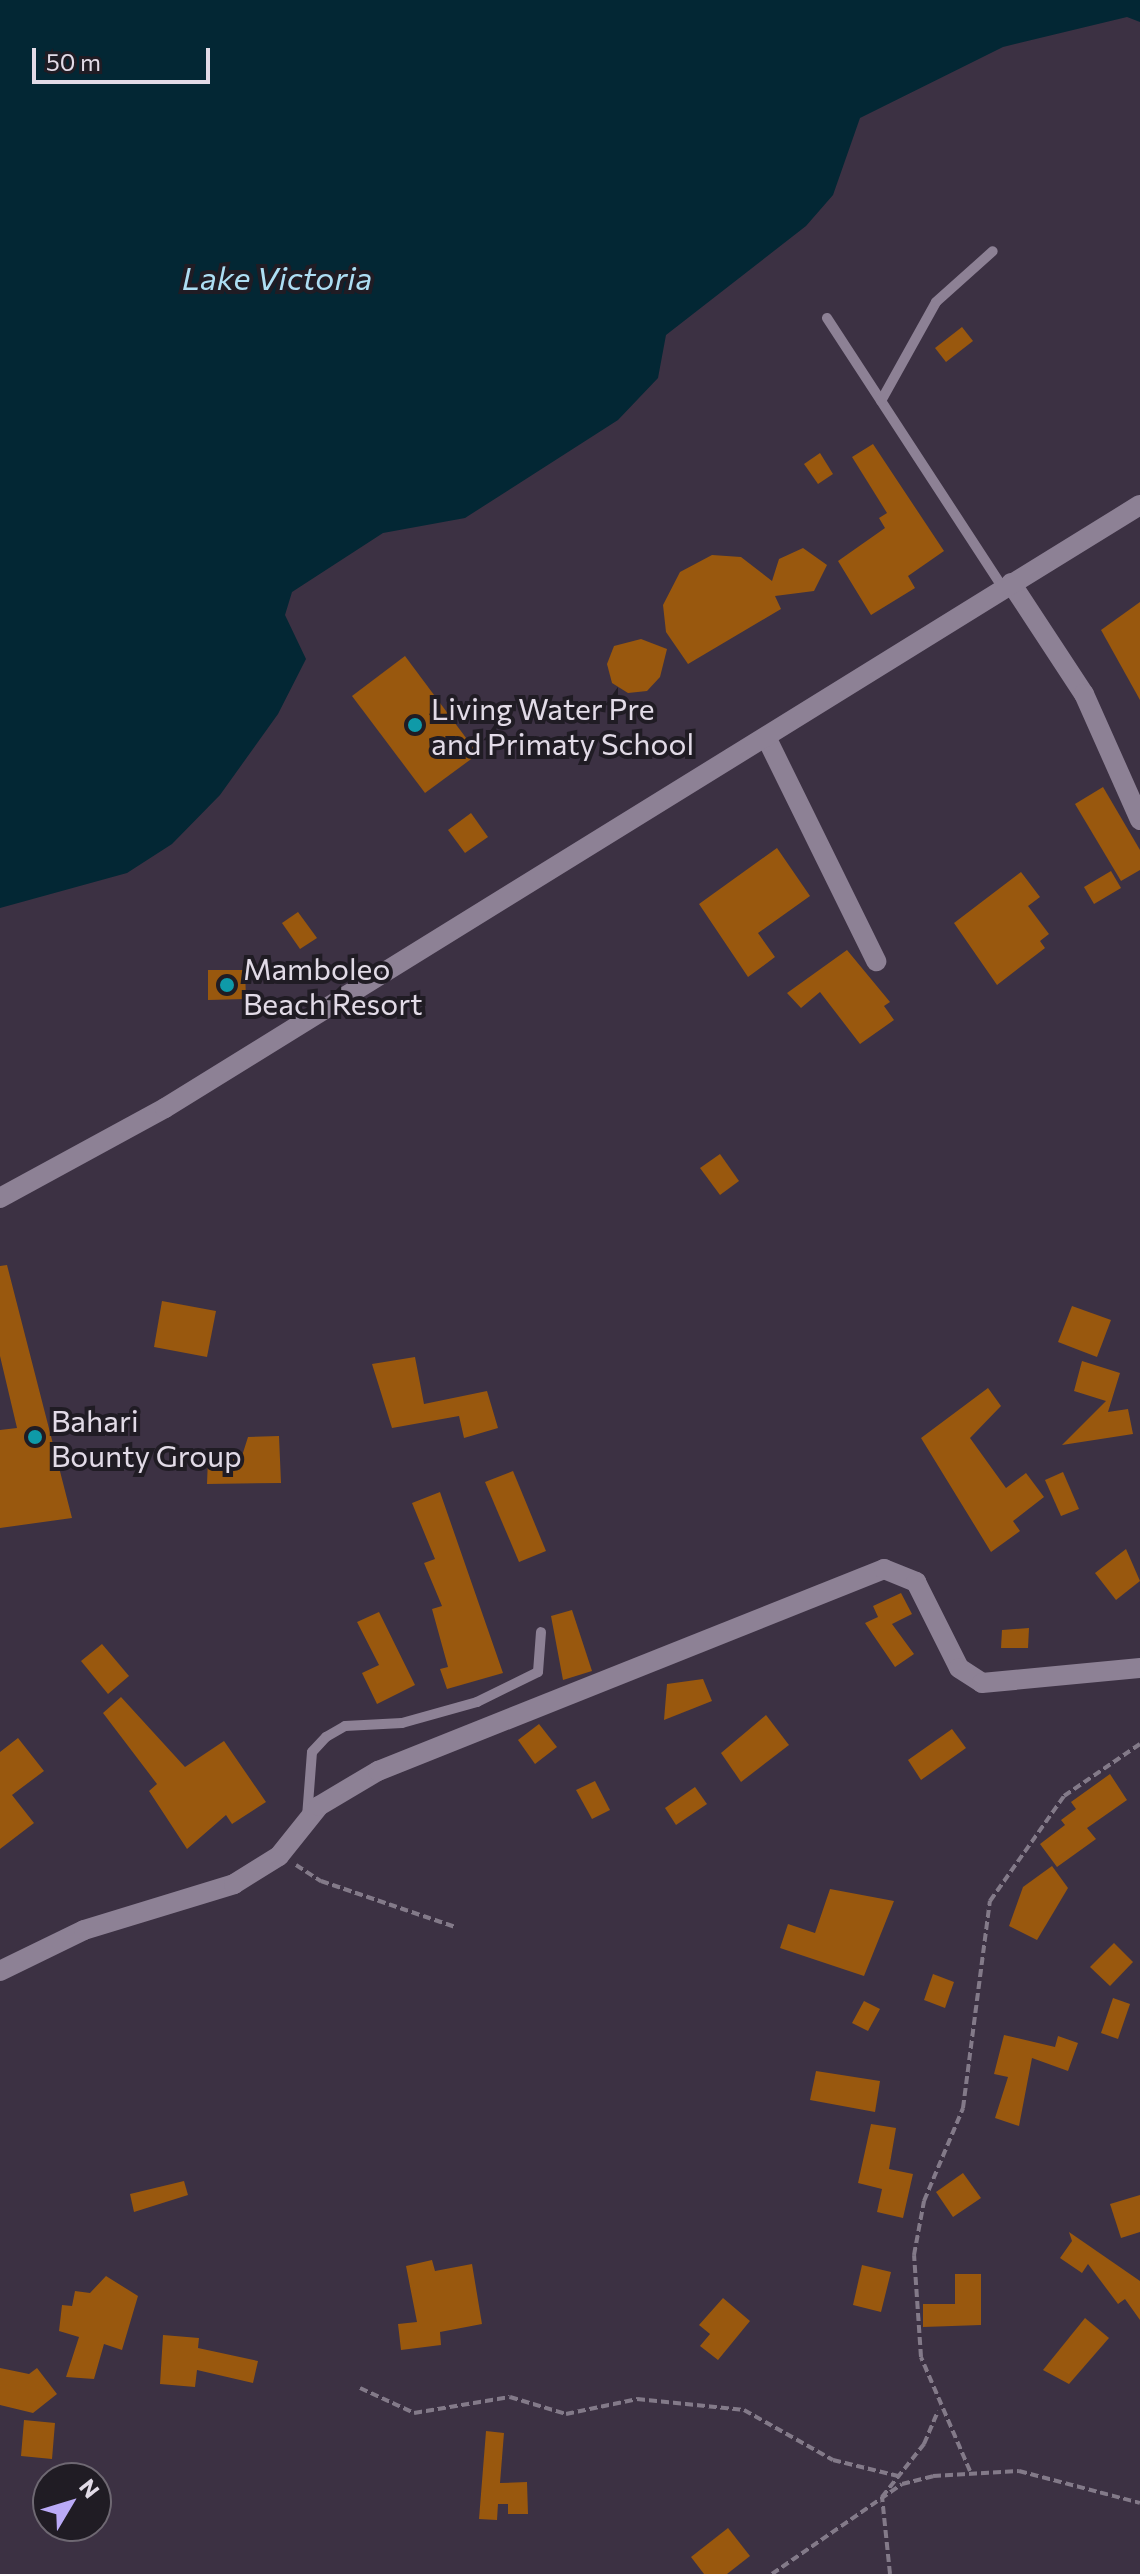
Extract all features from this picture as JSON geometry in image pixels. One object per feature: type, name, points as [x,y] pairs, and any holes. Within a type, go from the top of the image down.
[{"type":"street","points":[[0,1198],[165,1108],[1140,505]]},
{"type":"street","points":[[1007,586],[1084,694],[1140,820]]},
{"type":"street","points":[[766,737],[876,961]]},
{"type":"street","points":[[0,1971],[84,1930],[234,1884],[282,1853],[307,1819],[337,1792],[378,1771],[884,1569],[916,1582],[959,1668],[982,1683],[1140,1668]]},
{"type":"lane","points":[[881,401],[936,302],[993,251]]},
{"type":"lane","points":[[827,318],[1007,586]]},
{"type":"lane","points":[[307,1819],[312,1752],[326,1737],[345,1726],[402,1723],[489,1696],[538,1672],[541,1632]]},
{"type":"path","points":[[970,2471],[938,2411],[919,2344],[914,2255],[924,2201],[966,2094],[990,1901],[1064,1796],[1140,1744]]},
{"type":"path","points":[[282,1853],[321,1881],[455,1927]]},
{"type":"path","points":[[360,2388],[414,2413],[510,2397],[566,2414],[637,2399],[744,2410],[833,2460],[898,2476]]},
{"type":"path","points":[[890,2574],[882,2497],[938,2411]]},
{"type":"path","points":[[772,2574],[902,2484],[970,2471],[1073,2479],[1140,2503]]},
{"type":"water","name":"Lake Victoria","points":[[0,0],[1140,0],[1140,22],[1127,17],[1003,47],[860,118],[833,195],[806,226],[666,335],[658,378],[618,420],[465,518],[383,533],[292,592],[285,615],[306,659],[278,714],[220,795],[172,844],[127,873],[0,908]]},
{"type":"building","points":[[962,327],[973,341],[946,362],[935,348]]},
{"type":"building","points":[[873,444],[944,551],[908,576],[915,588],[871,615],[838,561],[885,528],[879,518],[887,513],[852,457]]},
{"type":"building","points":[[820,453],[833,474],[818,484],[804,464]]},
{"type":"building","points":[[803,548],[827,565],[814,591],[775,596],[781,609],[688,664],[666,632],[663,605],[680,572],[712,555],[741,557],[772,581],[779,559]]},
{"type":"building","points":[[1140,602],[1140,700],[1101,630]]},
{"type":"building","name":"Living Water Pre and Primaty School","points":[[641,639],[667,649],[660,677],[647,691],[628,693],[612,683],[607,664],[614,646]]},
{"type":"building","name":"Living Water Pre and Primaty School","points":[[405,656],[478,754],[425,793],[352,696]]},
{"type":"building","points":[[1103,787],[1140,850],[1140,870],[1121,881],[1075,804]]},
{"type":"building","points":[[471,813],[488,837],[465,853],[448,830]]},
{"type":"building","points":[[777,848],[810,896],[758,933],[775,957],[748,977],[699,904]]},
{"type":"building","points":[[1111,871],[1121,888],[1094,904],[1084,887]]},
{"type":"building","points":[[1021,872],[1040,897],[1028,906],[1049,934],[1040,941],[1045,948],[997,985],[954,923]]},
{"type":"building","name":"Mamboleo Beach Resort","points":[[298,912],[317,938],[300,949],[282,923]]},
{"type":"building","points":[[847,950],[890,1002],[884,1006],[894,1020],[860,1044],[820,992],[801,1008],[787,993]]},
{"type":"building","name":"Mamboleo Beach Resort","points":[[208,970],[245,970],[246,999],[208,1000]]},
{"type":"building","points":[[720,1154],[739,1181],[720,1195],[700,1168]]},
{"type":"building","name":"Bahari Bounty Group","points":[[7,1265],[72,1518],[0,1528],[0,1430],[17,1428],[0,1356],[0,1266]]},
{"type":"building","points":[[162,1301],[216,1311],[207,1357],[154,1347]]},
{"type":"building","points":[[1072,1306],[1111,1320],[1097,1357],[1058,1342]]},
{"type":"building","points":[[415,1357],[424,1404],[487,1391],[498,1428],[464,1438],[459,1416],[392,1428],[372,1364]]},
{"type":"building","points":[[1082,1361],[1120,1373],[1108,1412],[1128,1409],[1133,1434],[1062,1445],[1106,1401],[1074,1391]]},
{"type":"building","points":[[988,1388],[1001,1406],[970,1438],[1006,1488],[1026,1473],[1044,1497],[1013,1521],[1020,1531],[991,1552],[921,1438]]},
{"type":"building","points":[[279,1436],[281,1483],[207,1484],[208,1458],[241,1459],[248,1437]]},
{"type":"building","points":[[513,1471],[546,1551],[519,1562],[485,1482]]},
{"type":"building","points":[[1063,1472],[1079,1509],[1061,1516],[1045,1480]]},
{"type":"building","points":[[440,1492],[503,1673],[447,1689],[440,1669],[448,1667],[432,1609],[442,1606],[424,1563],[435,1559],[412,1503]]},
{"type":"building","points":[[1126,1549],[1140,1581],[1116,1600],[1095,1573]]},
{"type":"building","points":[[901,1593],[912,1614],[892,1624],[914,1654],[895,1667],[865,1623],[878,1617],[873,1606]]},
{"type":"building","points":[[572,1610],[592,1671],[563,1680],[551,1616]]},
{"type":"building","points":[[379,1612],[415,1685],[377,1704],[362,1673],[379,1665],[357,1622]]},
{"type":"building","points":[[1029,1628],[1028,1648],[1001,1648],[1002,1630]]},
{"type":"building","points":[[102,1644],[129,1676],[108,1694],[81,1661]]},
{"type":"building","points":[[703,1679],[712,1701],[664,1720],[667,1684]]},
{"type":"building","points":[[121,1697],[185,1767],[224,1741],[266,1802],[232,1824],[226,1815],[187,1849],[149,1791],[157,1784],[103,1713]]},
{"type":"building","points":[[766,1715],[789,1745],[741,1782],[721,1753]]},
{"type":"building","points":[[539,1724],[557,1747],[535,1764],[518,1740]]},
{"type":"building","points":[[952,1729],[966,1748],[921,1780],[908,1760]]},
{"type":"building","points":[[18,1738],[44,1771],[12,1795],[34,1823],[0,1849],[0,1752]]},
{"type":"building","points":[[1110,1774],[1127,1800],[1087,1828],[1096,1839],[1057,1867],[1040,1844],[1065,1825],[1061,1820],[1076,1809],[1071,1802]]},
{"type":"building","points":[[595,1781],[610,1810],[592,1819],[576,1790]]},
{"type":"building","points":[[695,1787],[707,1804],[676,1825],[665,1808]]},
{"type":"building","points":[[1052,1866],[1068,1888],[1037,1940],[1009,1926],[1023,1887]]},
{"type":"building","points":[[830,1889],[894,1901],[864,1976],[780,1948],[788,1924],[815,1933]]},
{"type":"building","points":[[1114,1943],[1133,1962],[1110,1986],[1090,1967]]},
{"type":"building","points":[[933,1974],[954,1982],[945,2008],[924,2000]]},
{"type":"building","points":[[1113,1998],[1130,2004],[1118,2039],[1101,2033]]},
{"type":"building","points":[[864,2001],[880,2009],[868,2031],[852,2023]]},
{"type":"building","points":[[1004,2035],[1055,2047],[1058,2036],[1078,2043],[1068,2071],[1032,2058],[1019,2126],[995,2118],[1008,2077],[994,2074]]},
{"type":"building","points":[[816,2071],[880,2081],[875,2112],[810,2100]]},
{"type":"building","points":[[871,2124],[896,2128],[889,2169],[913,2174],[903,2218],[877,2212],[882,2189],[858,2183]]},
{"type":"building","points":[[963,2173],[981,2198],[953,2217],[936,2192]]},
{"type":"building","points":[[184,2181],[188,2195],[134,2212],[130,2194]]},
{"type":"building","points":[[1140,2195],[1140,2232],[1121,2238],[1110,2204]]},
{"type":"building","points":[[1069,2232],[1140,2281],[1140,2320],[1125,2299],[1118,2304],[1088,2264],[1082,2273],[1060,2258],[1072,2241]]},
{"type":"building","points":[[432,2260],[435,2271],[472,2264],[482,2324],[440,2332],[441,2345],[401,2350],[398,2324],[417,2322],[406,2266]]},
{"type":"building","points":[[862,2265],[891,2272],[881,2312],[853,2305]]},
{"type":"building","points":[[955,2274],[981,2274],[981,2325],[923,2327],[923,2304],[955,2304]]},
{"type":"building","points":[[106,2276],[138,2296],[122,2350],[104,2344],[94,2379],[66,2377],[79,2337],[59,2331],[62,2305],[72,2306],[75,2291],[90,2293]]},
{"type":"building","points":[[723,2298],[750,2321],[718,2360],[700,2346],[710,2334],[699,2325]]},
{"type":"building","points":[[1085,2318],[1109,2338],[1069,2384],[1043,2370]]},
{"type":"building","points":[[163,2335],[199,2338],[198,2348],[258,2361],[253,2383],[197,2370],[195,2387],[160,2384]]},
{"type":"building","points":[[0,2368],[29,2374],[37,2368],[57,2394],[33,2413],[0,2405]]},
{"type":"building","points":[[24,2420],[55,2423],[52,2459],[21,2456]]},
{"type":"building","points":[[486,2431],[504,2433],[500,2483],[527,2482],[528,2514],[508,2514],[508,2504],[498,2504],[497,2520],[479,2519]]},
{"type":"building","points":[[728,2528],[750,2556],[727,2574],[704,2574],[691,2557]]},
{"type":"place","name":"Living Water Pre and Primaty School","points":[[415,725]]},
{"type":"place","name":"Mamboleo Beach Resort","points":[[227,985]]},
{"type":"place","name":"Bahari Bounty Group","points":[[35,1437]]}]
